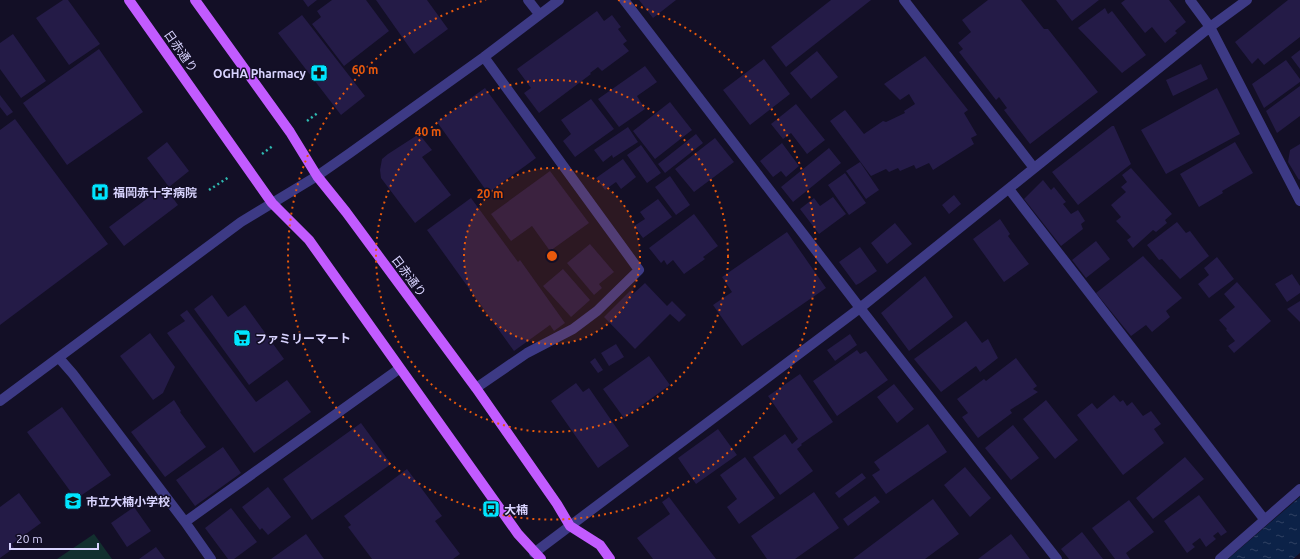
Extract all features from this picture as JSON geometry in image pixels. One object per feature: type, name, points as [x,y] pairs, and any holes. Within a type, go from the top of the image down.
[{"type":"main road","name":"日赤通り","points":[[129,0],[272,203],[309,240],[518,534],[538,556]]},
{"type":"main road","name":"日赤通り","points":[[195,0],[290,132],[317,176],[346,212],[476,388],[557,504],[570,526],[600,545],[610,559]]},
{"type":"street","points":[[528,0],[539,14]]},
{"type":"street","points":[[0,402],[241,222],[317,176],[350,153],[484,57],[559,0]]},
{"type":"street","points":[[624,0],[860,308],[1057,559]]},
{"type":"street","points":[[904,0],[1034,168]]},
{"type":"street","points":[[1190,0],[1210,27],[1300,200]]},
{"type":"street","points":[[538,556],[570,526],[860,308],[1210,27],[1247,0]]},
{"type":"street","points":[[476,388],[527,352],[573,329],[597,311],[639,270],[484,57]]},
{"type":"street","points":[[1009,188],[1264,520]]},
{"type":"street","points":[[59,358],[73,374],[185,522],[211,559]]},
{"type":"street","points":[[185,522],[400,369]]},
{"type":"street","points":[[1220,559],[1300,489]]},
{"type":"path","points":[[209,190],[245,166],[319,112]]},
{"type":"green space","points":[[94,534],[112,559],[57,559]]},
{"type":"water","points":[[1300,497],[1300,553],[1293,559],[1228,559]]},
{"type":"building","points":[[63,0],[68,0],[100,44],[69,65],[36,18]]},
{"type":"building","points":[[303,0],[317,0],[308,7]]},
{"type":"building","points":[[332,0],[366,0],[389,31],[344,66],[312,24],[321,17],[317,11]]},
{"type":"building","points":[[376,0],[427,0],[448,29],[414,54]]},
{"type":"building","points":[[639,0],[676,0],[653,18]]},
{"type":"building","points":[[831,0],[871,0],[786,67],[771,47]]},
{"type":"building","points":[[988,0],[1021,0],[1044,29],[1048,29],[1098,92],[1030,144],[1004,110],[1007,108],[999,97],[996,100],[959,52],[963,49],[958,43],[971,32],[962,20]]},
{"type":"building","points":[[1056,0],[1099,0],[1072,21]]},
{"type":"building","points":[[1125,0],[1169,0],[1186,22],[1175,31],[1177,33],[1165,43],[1152,27],[1145,33],[1121,3]]},
{"type":"building","points":[[1288,0],[1300,0],[1300,37],[1264,65],[1258,58],[1252,64],[1235,42]]},
{"type":"building","points":[[1105,8],[1108,14],[1112,11],[1146,55],[1122,73],[1078,28]]},
{"type":"building","points":[[597,11],[604,21],[612,15],[621,27],[618,29],[627,41],[623,44],[629,51],[602,71],[598,67],[590,73],[591,74],[539,113],[524,93],[531,88],[517,69]]},
{"type":"building","points":[[302,15],[365,96],[341,115],[278,33]]},
{"type":"building","points":[[13,34],[46,81],[21,98],[0,69],[0,43]]},
{"type":"building","points":[[99,49],[143,112],[67,165],[23,103]]},
{"type":"building","points":[[1300,50],[1300,69],[1291,57]]},
{"type":"building","points":[[817,51],[838,77],[811,99],[790,73]]},
{"type":"building","points":[[925,56],[968,110],[964,113],[977,135],[971,138],[974,144],[933,170],[929,163],[916,169],[914,165],[900,171],[898,168],[889,172],[886,169],[871,176],[830,121],[845,110],[864,134],[883,121],[886,122],[905,113],[904,111],[915,104],[909,94],[900,100],[884,84]]},
{"type":"building","points":[[764,59],[790,94],[750,125],[723,90]]},
{"type":"building","points":[[1286,60],[1300,79],[1300,82],[1264,108],[1252,84]]},
{"type":"building","points":[[1201,64],[1208,79],[1173,96],[1166,80]]},
{"type":"building","points":[[645,66],[657,82],[637,96],[645,109],[619,127],[598,99]]},
{"type":"building","points":[[1300,86],[1300,116],[1277,133],[1266,111]]},
{"type":"building","points":[[485,88],[536,158],[488,193],[437,122]]},
{"type":"building","points":[[1217,88],[1240,134],[1166,174],[1141,130]]},
{"type":"building","points":[[0,95],[13,112],[7,116],[0,107]]},
{"type":"building","points":[[591,99],[614,129],[575,157],[563,141],[571,134],[561,120]]},
{"type":"building","points":[[670,102],[692,130],[655,159],[633,131]]},
{"type":"building","points":[[796,104],[825,140],[807,154],[791,133],[783,139],[771,124]]},
{"type":"building","points":[[15,119],[108,244],[0,325],[0,130]]},
{"type":"building","points":[[1114,126],[1131,164],[1078,205],[1052,172]]},
{"type":"building","points":[[628,127],[638,142],[613,158],[612,155],[603,162],[594,150]]},
{"type":"building","points":[[419,134],[432,150],[422,157],[451,195],[415,223],[381,178],[380,170],[382,159]]},
{"type":"building","points":[[696,134],[703,143],[665,173],[658,164]]},
{"type":"building","points":[[715,138],[734,162],[694,192],[675,169]]},
{"type":"building","points":[[167,142],[189,171],[169,187],[147,158]]},
{"type":"building","points":[[1235,142],[1253,173],[1222,191],[1223,193],[1199,207],[1180,174]]},
{"type":"building","points":[[782,143],[799,166],[786,177],[781,171],[773,177],[760,161]]},
{"type":"building","points":[[1300,144],[1299,180],[1288,162],[1290,150]]},
{"type":"building","points":[[641,145],[661,173],[647,183],[627,155]]},
{"type":"building","points":[[829,148],[841,163],[793,202],[781,187]]},
{"type":"building","points":[[623,159],[636,177],[621,189],[616,182],[605,190],[596,178]]},
{"type":"building","points":[[860,162],[879,190],[866,199],[846,171]]},
{"type":"building","points":[[1131,168],[1172,214],[1165,220],[1167,223],[1156,232],[1153,230],[1133,248],[1127,240],[1131,237],[1116,221],[1121,217],[1111,205],[1126,192],[1121,187],[1127,182],[1122,175]]},
{"type":"building","points":[[550,171],[589,223],[550,251],[532,226],[511,241],[491,214]]},
{"type":"building","points":[[845,173],[866,203],[849,215],[828,185]]},
{"type":"building","points":[[670,176],[690,205],[676,215],[655,187]]},
{"type":"building","points":[[1043,180],[1051,190],[1054,187],[1066,202],[1063,204],[1071,214],[1078,210],[1085,221],[1081,224],[1083,229],[1061,246],[1024,199]]},
{"type":"building","points":[[164,186],[178,205],[124,246],[109,227]]},
{"type":"building","points":[[954,195],[961,204],[949,214],[942,205]]},
{"type":"building","points":[[833,197],[846,214],[819,234],[800,209],[814,198],[820,206]]},
{"type":"building","points":[[471,198],[518,262],[520,260],[565,323],[554,331],[550,325],[514,351],[427,230]]},
{"type":"building","points":[[658,199],[672,217],[643,238],[634,226],[645,219],[640,212]]},
{"type":"building","points":[[694,214],[718,246],[703,257],[705,259],[684,274],[673,260],[667,265],[664,260],[661,263],[649,248]]},
{"type":"building","points":[[1000,219],[1010,234],[1008,236],[1029,264],[1004,282],[973,239]]},
{"type":"building","points":[[1177,222],[1186,233],[1190,231],[1209,256],[1180,279],[1162,259],[1159,260],[1147,245]]},
{"type":"building","points":[[895,223],[912,244],[887,264],[871,243]]},
{"type":"building","points":[[787,232],[826,288],[742,346],[713,305],[732,292],[722,277]]},
{"type":"building","points":[[1096,241],[1110,259],[1086,278],[1072,260]]},
{"type":"building","points":[[590,244],[614,272],[599,284],[602,288],[594,295],[567,263]]},
{"type":"building","points":[[860,247],[877,271],[856,285],[839,262]]},
{"type":"building","points":[[1143,256],[1182,298],[1166,311],[1170,317],[1152,332],[1146,325],[1131,336],[1096,293]]},
{"type":"building","points":[[1217,257],[1234,279],[1209,298],[1198,284],[1209,275],[1204,268]]},
{"type":"building","points":[[563,269],[590,300],[571,317],[543,286]]},
{"type":"building","points":[[1292,274],[1300,286],[1300,293],[1287,302],[1275,284]]},
{"type":"building","points":[[925,276],[953,317],[909,351],[881,313]]},
{"type":"building","points":[[1237,282],[1271,321],[1234,353],[1228,346],[1235,341],[1219,320],[1235,307],[1224,294]]},
{"type":"building","points":[[645,283],[667,306],[672,301],[686,315],[679,322],[670,314],[635,349],[604,317],[630,291],[633,294]]},
{"type":"building","name":"ファミリーマート","points":[[212,295],[228,317],[245,305],[284,359],[249,385],[194,309]]},
{"type":"building","points":[[1300,301],[1300,322],[1287,309]]},
{"type":"building","points":[[187,310],[256,402],[287,380],[311,412],[254,453],[167,333],[185,321],[180,315]]},
{"type":"building","points":[[966,321],[982,343],[988,339],[998,358],[980,372],[976,366],[941,392],[914,359]]},
{"type":"building","points":[[150,333],[175,367],[163,393],[153,400],[120,356]]},
{"type":"building","points":[[850,334],[857,345],[835,361],[827,350]]},
{"type":"building","points":[[616,344],[624,357],[609,366],[601,353]]},
{"type":"building","points":[[857,350],[860,354],[866,351],[888,380],[837,416],[813,381]]},
{"type":"building","points":[[649,356],[670,385],[624,418],[603,389]]},
{"type":"building","points":[[595,358],[603,370],[598,373],[590,362]]},
{"type":"building","points":[[1016,358],[1037,386],[1033,389],[1038,392],[1010,410],[1012,413],[978,438],[962,417],[968,413],[957,399],[984,379],[986,381]]},
{"type":"building","points":[[800,374],[833,422],[801,444],[802,445],[797,449],[813,471],[780,495],[753,457],[785,434],[792,444],[798,439],[768,396]]},
{"type":"building","points":[[576,383],[583,392],[589,388],[629,446],[598,468],[551,401]]},
{"type":"building","points":[[894,384],[914,409],[897,423],[877,397]]},
{"type":"building","points":[[1114,395],[1120,402],[1123,400],[1127,406],[1132,402],[1143,416],[1151,411],[1161,424],[1154,429],[1164,443],[1123,475],[1077,415],[1092,403],[1097,409]]},
{"type":"building","points":[[174,400],[181,411],[180,412],[206,447],[165,477],[131,432]]},
{"type":"building","points":[[1046,400],[1078,440],[1055,459],[1023,419]]},
{"type":"building","points":[[62,407],[111,475],[76,499],[27,432]]},
{"type":"building","points":[[361,423],[391,464],[312,520],[283,479]]},
{"type":"building","points":[[928,424],[947,452],[886,494],[872,475],[880,470],[874,462]]},
{"type":"building","points":[[1013,425],[1039,458],[1011,480],[985,448]]},
{"type":"building","points":[[718,429],[737,455],[696,484],[678,458]]},
{"type":"building","points":[[223,447],[241,473],[195,506],[176,480]]},
{"type":"building","points":[[745,457],[775,498],[739,524],[727,507],[737,499],[720,475]]},
{"type":"building","points":[[1185,457],[1204,479],[1153,519],[1136,498]]},
{"type":"building","points":[[965,467],[991,498],[970,517],[944,485]]},
{"type":"building","points":[[407,469],[442,516],[435,521],[460,554],[453,559],[372,559],[348,527],[351,525],[344,516]]},
{"type":"building","points":[[862,473],[866,478],[839,498],[835,493]]},
{"type":"building","points":[[268,487],[291,517],[268,535],[262,528],[260,530],[242,507]]},
{"type":"building","points":[[814,492],[839,528],[795,559],[767,559],[751,536]]},
{"type":"building","points":[[19,493],[41,523],[12,544],[14,548],[0,558],[0,507]]},
{"type":"building","points":[[1199,495],[1227,532],[1221,536],[1218,532],[1213,536],[1216,539],[1206,547],[1200,538],[1192,544],[1195,547],[1187,553],[1164,521]]},
{"type":"building","points":[[875,496],[880,502],[848,526],[843,519]]},
{"type":"building","points":[[669,497],[716,559],[653,559],[637,538],[670,514],[662,502]]},
{"type":"building","points":[[933,499],[959,534],[925,559],[853,559]]},
{"type":"building","points":[[1129,500],[1154,532],[1126,553],[1130,559],[1115,559],[1092,528]]},
{"type":"building","points":[[134,507],[151,531],[127,547],[111,523]]},
{"type":"building","points":[[231,508],[257,542],[234,559],[228,559],[205,528]]},
{"type":"building","points":[[1082,532],[1103,559],[1069,559],[1061,549]]},
{"type":"building","points":[[306,534],[324,559],[271,559]]},
{"type":"building","points":[[1011,534],[1030,559],[978,559]]},
{"type":"building","points":[[156,547],[165,559],[139,559]]},
{"type":"place","name":"OGHA Pharmacy","points":[[319,73]]},
{"type":"place","name":"福岡赤十字病院","points":[[100,192]]},
{"type":"place","name":"ファミリーマート","points":[[242,338]]},
{"type":"place","name":"市立大楠小学校","points":[[73,501]]},
{"type":"place","name":"大楠","points":[[491,509]]}]
